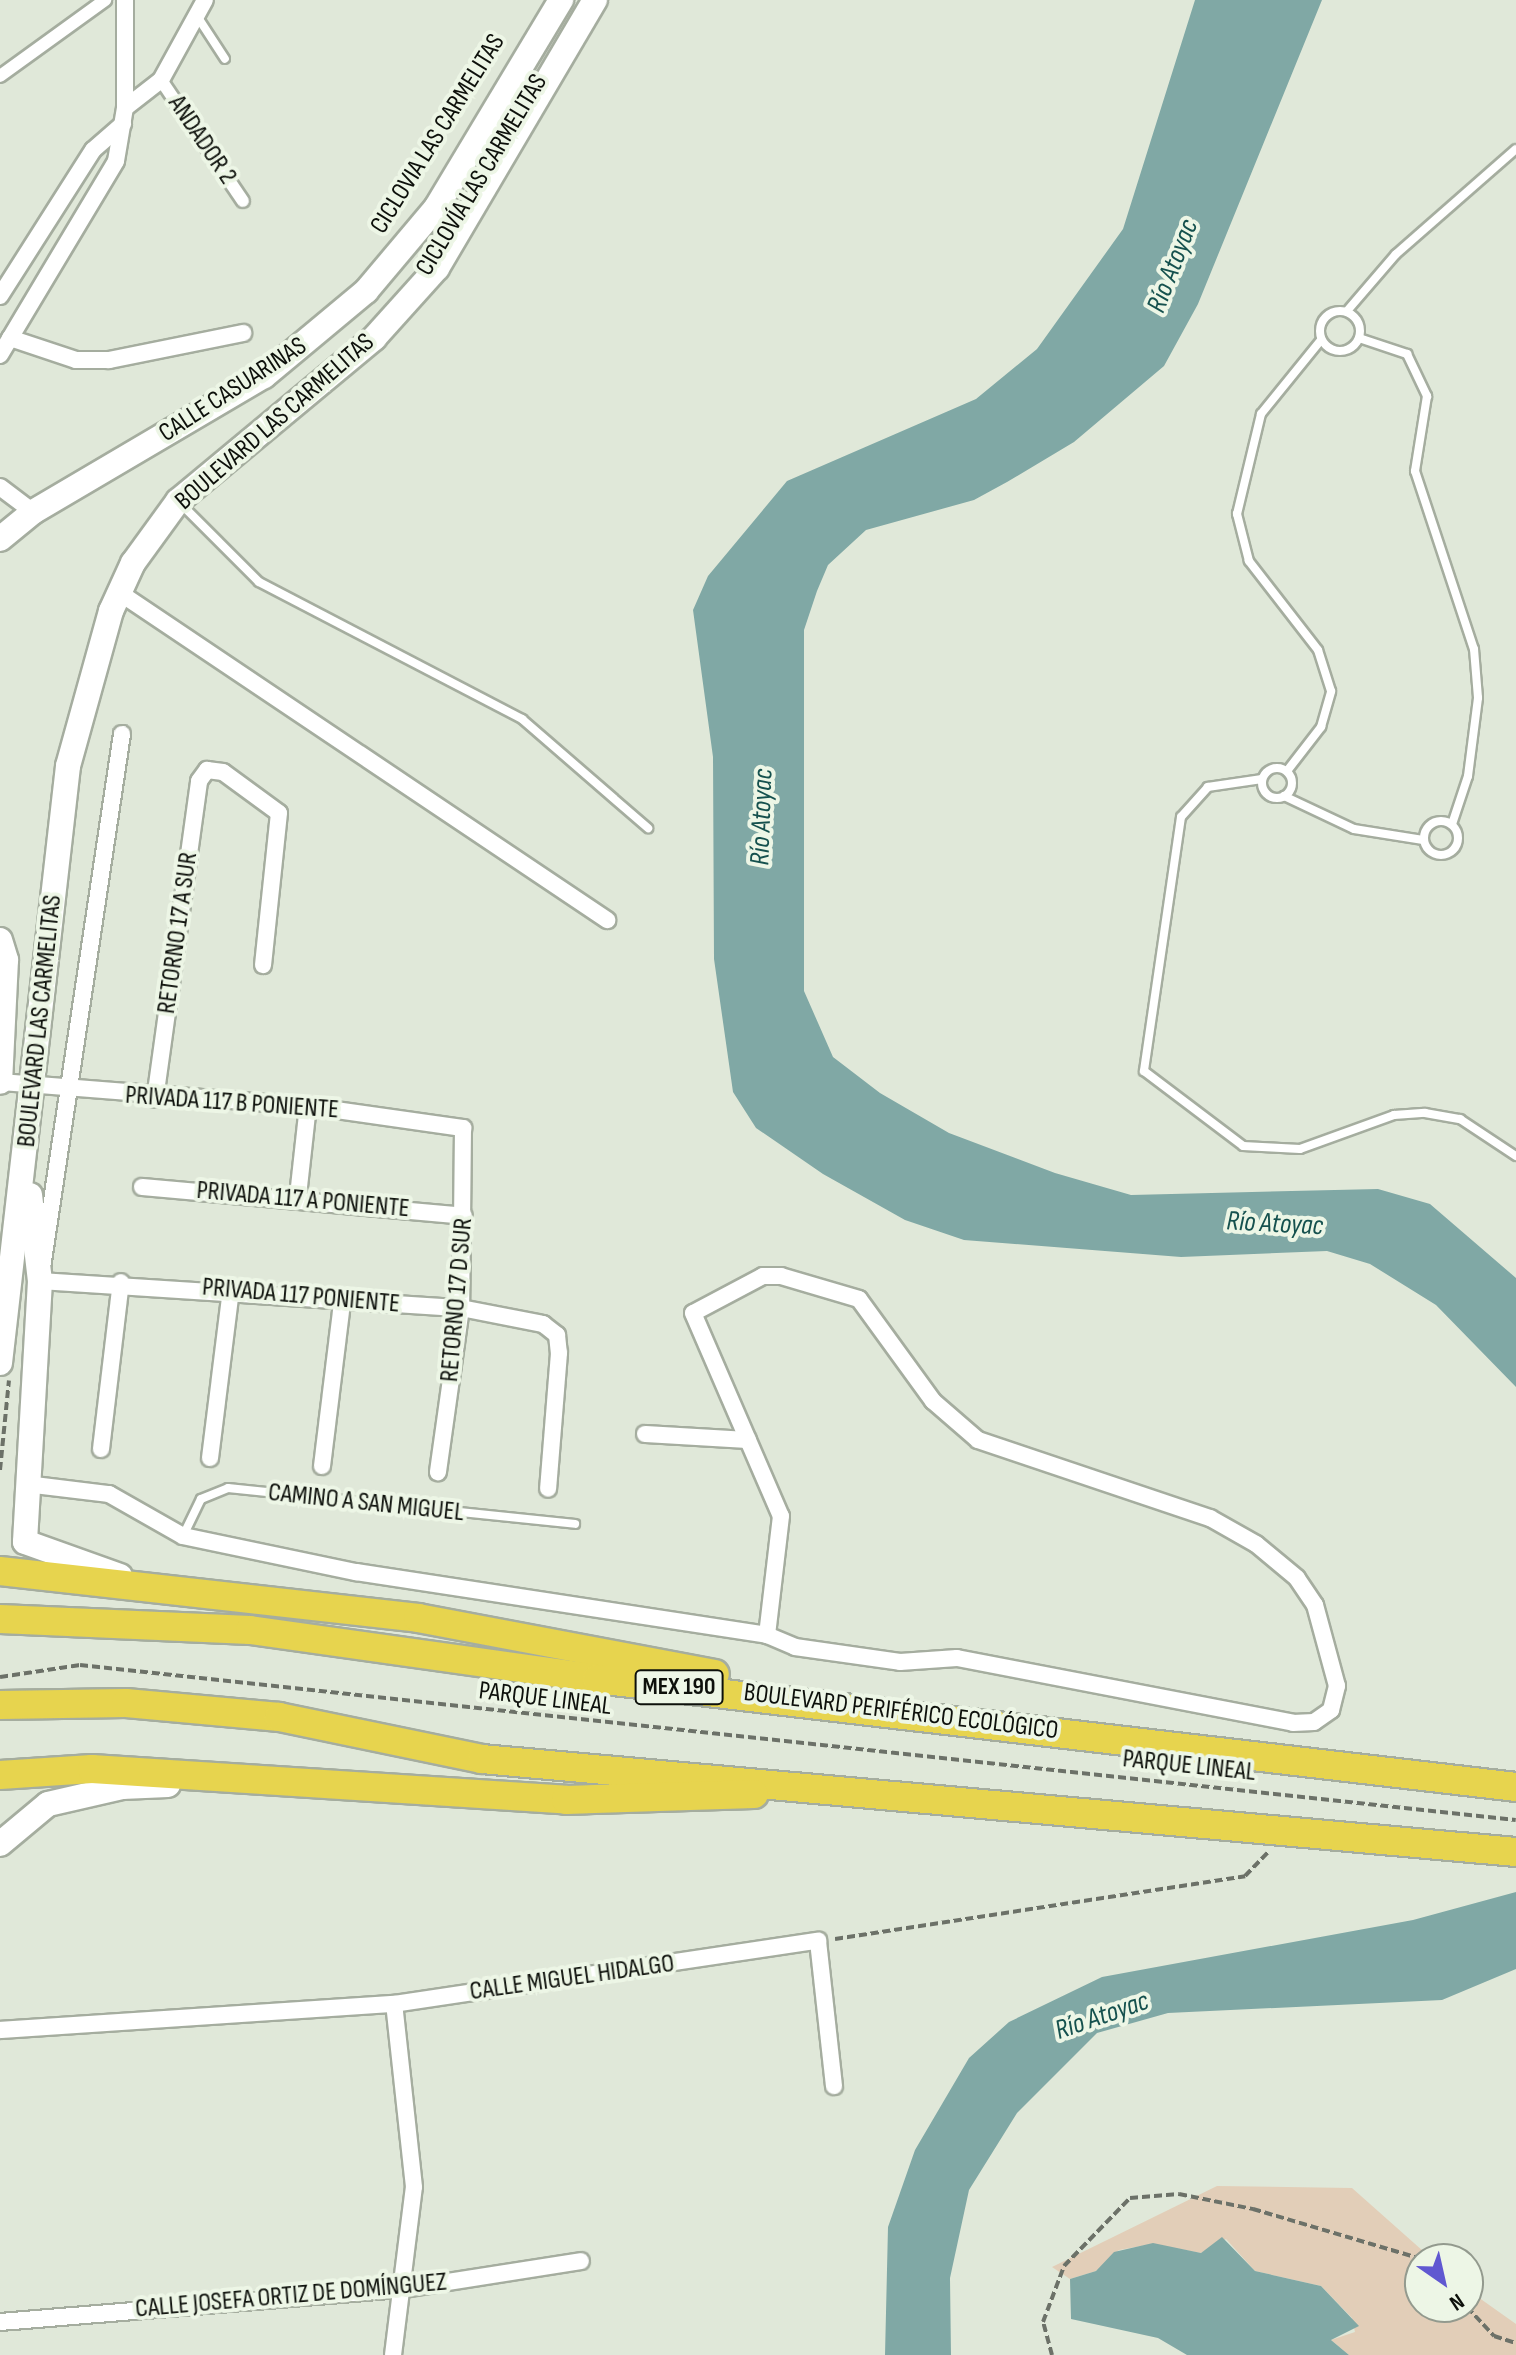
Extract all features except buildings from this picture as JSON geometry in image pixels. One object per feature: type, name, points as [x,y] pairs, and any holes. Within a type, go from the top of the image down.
[{"type":"highway","points":[[0,1571],[418,1618],[828,1701]]},
{"type":"highway","name":"BOULEVARD PERIFÉRICO ECOLÓGICO","points":[[0,1619],[250,1630],[597,1679],[828,1701],[1516,1787]]},
{"type":"highway","points":[[0,1705],[126,1703],[279,1717],[482,1759],[829,1786],[1516,1852]]},
{"type":"highway","points":[[0,1775],[92,1769],[302,1780],[566,1800],[712,1798],[829,1786]]},
{"type":"main road","name":"CALLE CASUARINAS","points":[[13,523],[296,352],[366,291],[436,208],[561,0]]},
{"type":"main road","name":"BOULEVARD LAS CARMELITAS","points":[[0,1363],[68,766],[93,655],[120,593],[178,501],[374,338],[437,268],[595,0]]},
{"type":"main road","points":[[296,352],[316,368],[302,399]]},
{"type":"main road","points":[[0,940],[6,960],[0,1082]]},
{"type":"main road","points":[[25,1161],[40,1281],[22,1524],[35,1551],[180,1593]]},
{"type":"main road","points":[[0,1844],[28,1815],[81,1793],[302,1780]]},
{"type":"street","points":[[0,76],[105,0]]},
{"type":"street","points":[[0,355],[116,161],[124,116],[125,0]]},
{"type":"street","points":[[0,296],[93,150],[161,80],[205,0]]},
{"type":"street","name":"ANDADOR 2","points":[[161,80],[243,201]]},
{"type":"street","points":[[10,338],[76,360],[109,360],[243,333]]},
{"type":"street","points":[[0,487],[13,523]]},
{"type":"street","points":[[120,593],[607,920]]},
{"type":"street","points":[[40,1281],[122,734]]},
{"type":"street","name":"RETORNO 17 A SUR","points":[[155,1099],[199,781],[207,770],[223,772],[279,813],[263,965]]},
{"type":"street","name":"PRIVADA 117 B PONIENTE","points":[[0,1082],[155,1099],[308,1106],[463,1128]]},
{"type":"street","points":[[298,1196],[308,1106]]},
{"type":"street","name":"RETORNO 17 D SUR","points":[[438,1472],[461,1308],[463,1128]]},
{"type":"street","name":"PRIVADA 117 A PONIENTE","points":[[142,1187],[298,1196],[464,1216]]},
{"type":"street","points":[[26,1484],[109,1494],[183,1536],[356,1572],[767,1635],[795,1647],[900,1662],[957,1658],[1293,1723],[1314,1722],[1331,1710],[1337,1686],[1315,1605],[1297,1578],[1256,1544],[1210,1518],[978,1440],[933,1401],[846,1292],[763,1276],[693,1313],[781,1516],[767,1635]]},
{"type":"street","name":"PRIVADA 117 PONIENTE","points":[[40,1281],[231,1289],[342,1303],[461,1308],[543,1324],[557,1335],[548,1489]]},
{"type":"street","points":[[101,1449],[121,1282]]},
{"type":"street","points":[[210,1458],[231,1289]]},
{"type":"street","points":[[322,1466],[342,1303]]},
{"type":"street","points":[[645,1434],[748,1440]]},
{"type":"street","points":[[818,1941],[834,2086]]},
{"type":"street","name":"CALLE MIGUEL HIDALGO","points":[[0,2030],[394,2004],[818,1941]]},
{"type":"street","points":[[393,2355],[414,2187],[394,2004]]},
{"type":"street","name":"CALLE JOSEFA ORTIZ DE DOMÍNGUEZ","points":[[0,2322],[403,2289],[581,2261]]},
{"type":"lane","points":[[197,16],[225,59]]},
{"type":"lane","points":[[1287,771],[1321,727],[1329,679],[1318,650],[1254,571],[1237,514],[1261,414],[1321,340],[1325,317],[1347,311],[1396,254],[1516,149]]},
{"type":"lane","points":[[1347,311],[1359,322],[1359,338]]},
{"type":"lane","points":[[1321,340],[1341,352],[1359,338]]},
{"type":"lane","points":[[1262,779],[1273,798],[1284,796],[1354,829],[1423,840],[1436,855],[1449,853],[1458,842],[1452,824],[1468,776],[1478,698],[1474,649],[1415,471],[1427,396],[1407,354],[1359,338]]},
{"type":"lane","points":[[178,501],[259,582],[522,719],[648,828]]},
{"type":"lane","points":[[1284,796],[1292,780],[1287,771],[1277,768],[1262,779],[1208,787],[1181,817],[1144,1071],[1243,1146],[1300,1149],[1394,1115],[1425,1113],[1460,1119],[1516,1156]]},
{"type":"lane","points":[[1423,840],[1432,822],[1452,824]]},
{"type":"lane","name":"CAMINO A SAN MIGUEL","points":[[183,1536],[201,1499],[228,1488],[575,1524]]},
{"type":"path","name":"PARQUE LINEAL","points":[[0,1677],[111,1668],[1516,1820]]},
{"type":"path","points":[[818,1941],[1245,1876],[1268,1855],[1274,1829]]},
{"type":"path","points":[[1052,2355],[1043,2322],[1064,2266],[1130,2198],[1179,2194],[1253,2209],[1404,2254]]},
{"type":"path","points":[[1482,2323],[1494,2336],[1516,2343]]},
{"type":"shaded area","points":[[1217,2186],[1352,2188],[1414,2243],[1404,2243],[1404,2323],[1484,2323],[1484,2301],[1516,2324],[1516,2355],[1349,2355],[1331,2340],[1355,2332],[1352,2318],[1321,2286],[1255,2271],[1226,2239],[1201,2253],[1153,2244],[1119,2250],[1096,2271],[1070,2279],[1052,2267]]},
{"type":"water","name":"Río Atoyac","points":[[1195,0],[1322,0],[1198,304],[1164,366],[1074,442],[1007,482],[974,500],[866,530],[828,565],[817,591],[804,630],[804,991],[833,1057],[880,1093],[949,1133],[1055,1173],[1131,1195],[1378,1189],[1430,1204],[1516,1278],[1516,1387],[1436,1305],[1370,1264],[1327,1251],[1181,1257],[964,1240],[905,1220],[823,1174],[756,1128],[733,1092],[714,959],[713,757],[693,610],[708,576],[787,481],[976,399],[1037,349],[1123,229]]},
{"type":"water","name":"Río Atoyac","points":[[1516,1892],[1516,1969],[1442,2000],[1168,2013],[1097,2033],[1017,2113],[969,2190],[950,2278],[951,2355],[885,2355],[888,2227],[915,2150],[969,2058],[1009,2022],[1102,1977],[1413,1920]]},
{"type":"water","points":[[1222,2237],[1255,2271],[1321,2286],[1359,2326],[1331,2340],[1349,2355],[1187,2355],[1158,2338],[1071,2319],[1070,2279],[1096,2271],[1114,2252],[1153,2243],[1201,2253]]}]
